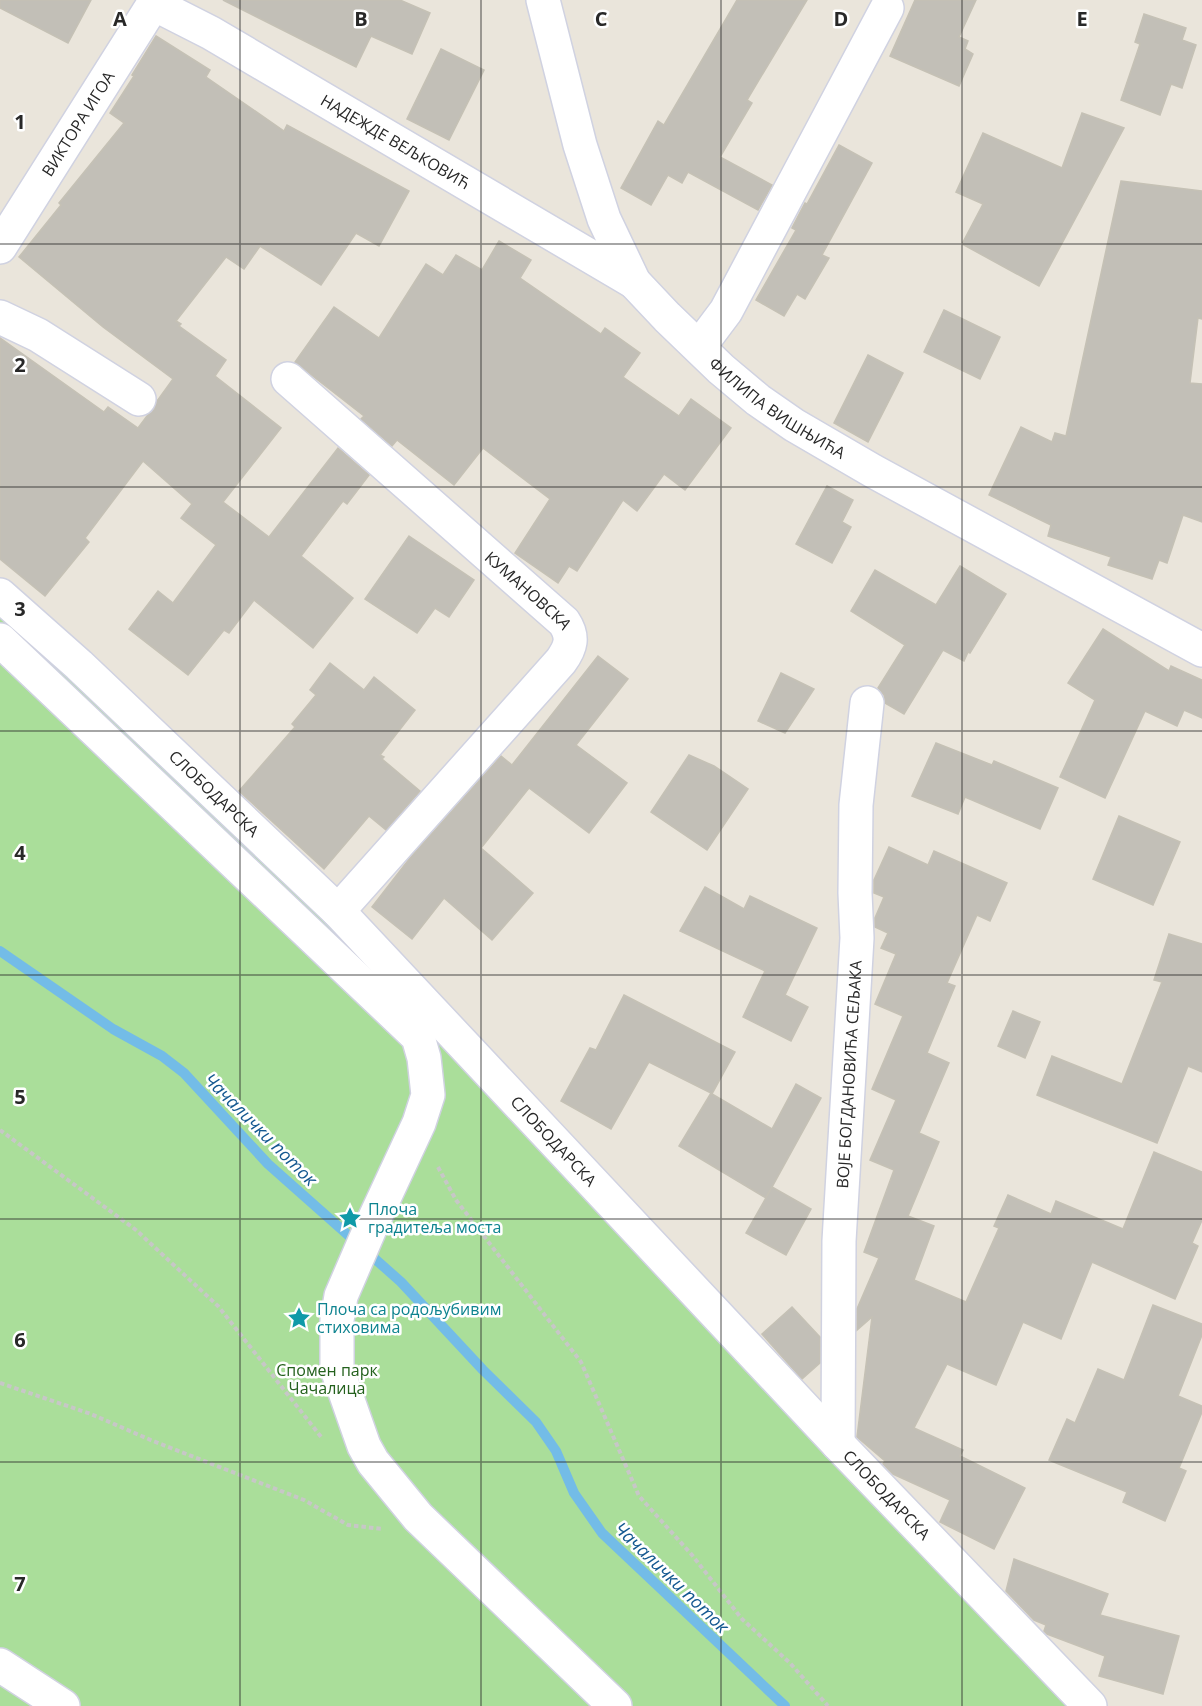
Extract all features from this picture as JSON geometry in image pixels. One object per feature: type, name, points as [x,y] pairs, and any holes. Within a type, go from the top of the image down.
[{"type":"street","name":"ФИЛИПА ВИШЊИЋА","points":[[543,0],[580,145],[604,219],[634,282],[721,369],[758,400],[873,471],[1202,650]]},
{"type":"street","name":"НАДЕЖДЕ ВЕЉКОВИЋ","points":[[155,2],[634,282]]},
{"type":"street","name":"ВИКТОРА ИГОА","points":[[0,247],[155,2]]},
{"type":"street","points":[[699,347],[726,311],[887,8]]},
{"type":"street","points":[[0,317],[38,336],[139,399]]},
{"type":"street","name":"КУМАНОВСКА","points":[[288,379],[564,622],[572,639],[569,651],[561,661],[338,911]]},
{"type":"street","name":"СЛОБОДАРСКА","points":[[0,595],[79,665],[338,911],[838,1444],[1090,1706]]},
{"type":"street","points":[[0,640],[418,1037],[428,1095],[416,1129],[351,1270],[338,1305],[338,1369],[364,1446],[373,1462],[430,1530],[615,1706]]},
{"type":"street","name":"ВОЈЕ БОГДАНОВИЋА СЕЉАКА","points":[[838,1444],[839,1241],[857,938],[856,804],[867,702]]},
{"type":"street","points":[[0,1665],[63,1706]]},
{"type":"path","points":[[416,1129],[456,1200],[581,1362],[639,1496],[692,1555],[742,1619],[790,1663],[828,1706]]},
{"type":"path","points":[[0,1130],[136,1230],[218,1306],[319,1436],[336,1449],[373,1462]]},
{"type":"path","points":[[0,1383],[91,1414],[153,1441],[304,1500],[348,1525],[430,1530]]},
{"type":"green space","name":"Спомен парк Чачалица","points":[[0,595],[79,665],[1090,1706],[0,1706]]},
{"type":"building","points":[[0,0],[91,0],[68,43],[0,8]]},
{"type":"building","points":[[223,0],[400,0],[430,13],[412,54],[371,36],[356,67]]},
{"type":"building","points":[[737,0],[807,0],[747,100],[752,103],[720,157],[772,185],[758,210],[688,172],[682,183],[668,175],[651,205],[621,188],[658,121],[664,125]]},
{"type":"building","points":[[915,0],[976,0],[959,37],[968,41],[965,49],[973,54],[959,86],[890,56]]},
{"type":"building","points":[[1144,14],[1186,28],[1182,40],[1196,45],[1182,88],[1171,84],[1160,115],[1121,100],[1140,44],[1135,42]]},
{"type":"building","points":[[156,36],[210,70],[206,77],[284,131],[287,125],[409,191],[379,246],[356,233],[321,285],[260,246],[244,269],[226,257],[176,321],[181,324],[179,326],[226,360],[215,376],[281,428],[223,502],[269,537],[338,448],[369,475],[347,504],[343,501],[301,556],[353,598],[313,648],[254,600],[229,633],[224,630],[188,675],[129,629],[158,591],[173,603],[216,545],[181,518],[192,504],[143,461],[85,538],[89,542],[45,596],[0,559],[0,338],[104,412],[108,407],[138,428],[154,409],[173,379],[103,327],[19,257],[61,205],[59,203],[124,123],[110,113]]},
{"type":"building","points":[[441,49],[484,70],[449,140],[407,119]]},
{"type":"building","points":[[1082,113],[1124,128],[1039,286],[962,244],[983,204],[956,192],[983,133],[1062,168]]},
{"type":"building","points":[[839,145],[872,163],[822,255],[829,258],[805,299],[797,294],[784,316],[756,300],[796,230],[792,228],[805,203],[807,204]]},
{"type":"building","points":[[1121,181],[1202,191],[1202,319],[1198,318],[1190,383],[1202,384],[1202,522],[1183,515],[1167,563],[1159,560],[1152,579],[1108,565],[1111,557],[1048,536],[1051,525],[989,495],[1021,427],[1052,442],[1055,433],[1066,436]]},
{"type":"building","points":[[499,241],[531,260],[520,278],[601,334],[605,328],[640,353],[623,377],[679,416],[691,399],[731,428],[685,490],[664,474],[637,511],[623,500],[577,571],[569,566],[558,583],[515,553],[550,499],[483,448],[454,485],[397,440],[392,446],[361,419],[364,416],[295,362],[334,307],[379,338],[426,264],[443,275],[456,255],[482,270]]},
{"type":"building","points":[[944,310],[1000,337],[980,379],[924,352]]},
{"type":"building","points":[[868,355],[903,373],[868,442],[834,423]]},
{"type":"building","points":[[827,486],[853,500],[842,522],[851,527],[832,563],[796,544]]},
{"type":"building","points":[[409,536],[474,580],[449,617],[435,608],[417,633],[365,599]]},
{"type":"building","points":[[960,566],[1006,594],[964,661],[943,650],[904,714],[885,703],[884,695],[878,688],[905,645],[851,611],[875,570],[936,605]]},
{"type":"building","points":[[1103,629],[1169,671],[1171,666],[1202,680],[1202,718],[1184,710],[1177,726],[1145,711],[1105,798],[1060,777],[1095,700],[1068,683]]},
{"type":"building","points":[[598,656],[628,679],[576,745],[627,783],[589,833],[529,788],[481,848],[533,893],[492,940],[444,898],[412,939],[372,907],[410,858],[501,756],[512,765]]},
{"type":"building","points":[[330,663],[364,690],[374,677],[415,710],[380,755],[420,791],[386,830],[369,816],[324,869],[239,791],[295,727],[292,724],[316,695],[310,690]]},
{"type":"building","points":[[781,673],[814,689],[785,733],[758,721]]},
{"type":"building","points":[[936,743],[992,765],[994,761],[1058,788],[1040,829],[965,797],[958,814],[912,796]]},
{"type":"building","points":[[689,755],[714,766],[748,789],[707,850],[651,812]]},
{"type":"building","points":[[1119,816],[1180,842],[1153,905],[1093,879]]},
{"type":"building","points":[[889,847],[928,865],[934,851],[1007,883],[990,921],[977,915],[947,983],[955,986],[927,1053],[949,1063],[919,1133],[939,1142],[908,1216],[934,1226],[914,1280],[966,1302],[999,1228],[994,1226],[1008,1195],[1051,1214],[1056,1201],[1123,1229],[1154,1152],[1202,1172],[1202,1220],[1192,1243],[1198,1246],[1175,1299],[1092,1262],[1061,1339],[1023,1322],[996,1385],[947,1364],[914,1428],[963,1450],[960,1456],[1025,1488],[994,1549],[940,1522],[950,1500],[893,1474],[883,1464],[885,1461],[857,1437],[872,1317],[857,1330],[857,1309],[879,1258],[864,1252],[894,1170],[870,1160],[896,1100],[872,1089],[903,1016],[875,1004],[896,954],[881,948],[888,933],[875,927],[875,918],[884,897],[874,893],[874,880]]},
{"type":"building","points":[[705,887],[744,909],[750,896],[817,928],[785,995],[808,1007],[791,1041],[743,1017],[765,971],[680,931]]},
{"type":"building","points":[[1169,934],[1202,944],[1202,1072],[1188,1066],[1157,1143],[1037,1095],[1052,1056],[1122,1084],[1162,982],[1154,980]]},
{"type":"building","points":[[624,995],[735,1052],[712,1094],[772,1129],[796,1084],[821,1098],[766,1198],[679,1146],[711,1093],[649,1062],[611,1129],[561,1101],[590,1048],[596,1050]]},
{"type":"building","points":[[1013,1011],[1040,1022],[1025,1058],[998,1046]]},
{"type":"building","points":[[772,1187],[811,1209],[786,1255],[746,1233]]},
{"type":"building","points":[[1153,1305],[1202,1324],[1202,1335],[1178,1396],[1202,1406],[1202,1412],[1179,1468],[1186,1471],[1165,1521],[1123,1502],[1127,1492],[1049,1460],[1067,1419],[1075,1423],[1098,1369],[1124,1380]]},
{"type":"building","points":[[792,1307],[820,1337],[820,1363],[802,1379],[762,1334]]},
{"type":"building","points":[[1014,1559],[1108,1594],[1100,1615],[1179,1636],[1163,1694],[1099,1676],[1105,1656],[1047,1634],[1044,1631],[1046,1625],[1034,1620],[1006,1591]]},
{"type":"waterway","name":"Чачалички поток","points":[[0,951],[113,1029],[162,1056],[184,1073],[268,1164],[401,1282],[483,1370],[536,1422],[556,1451],[574,1493],[602,1533],[785,1706]]},
{"type":"place","name":"Плоча градитеља моста","points":[[350,1218]]},
{"type":"place","name":"Плоча са родољубивим стиховима","points":[[299,1318]]}]
